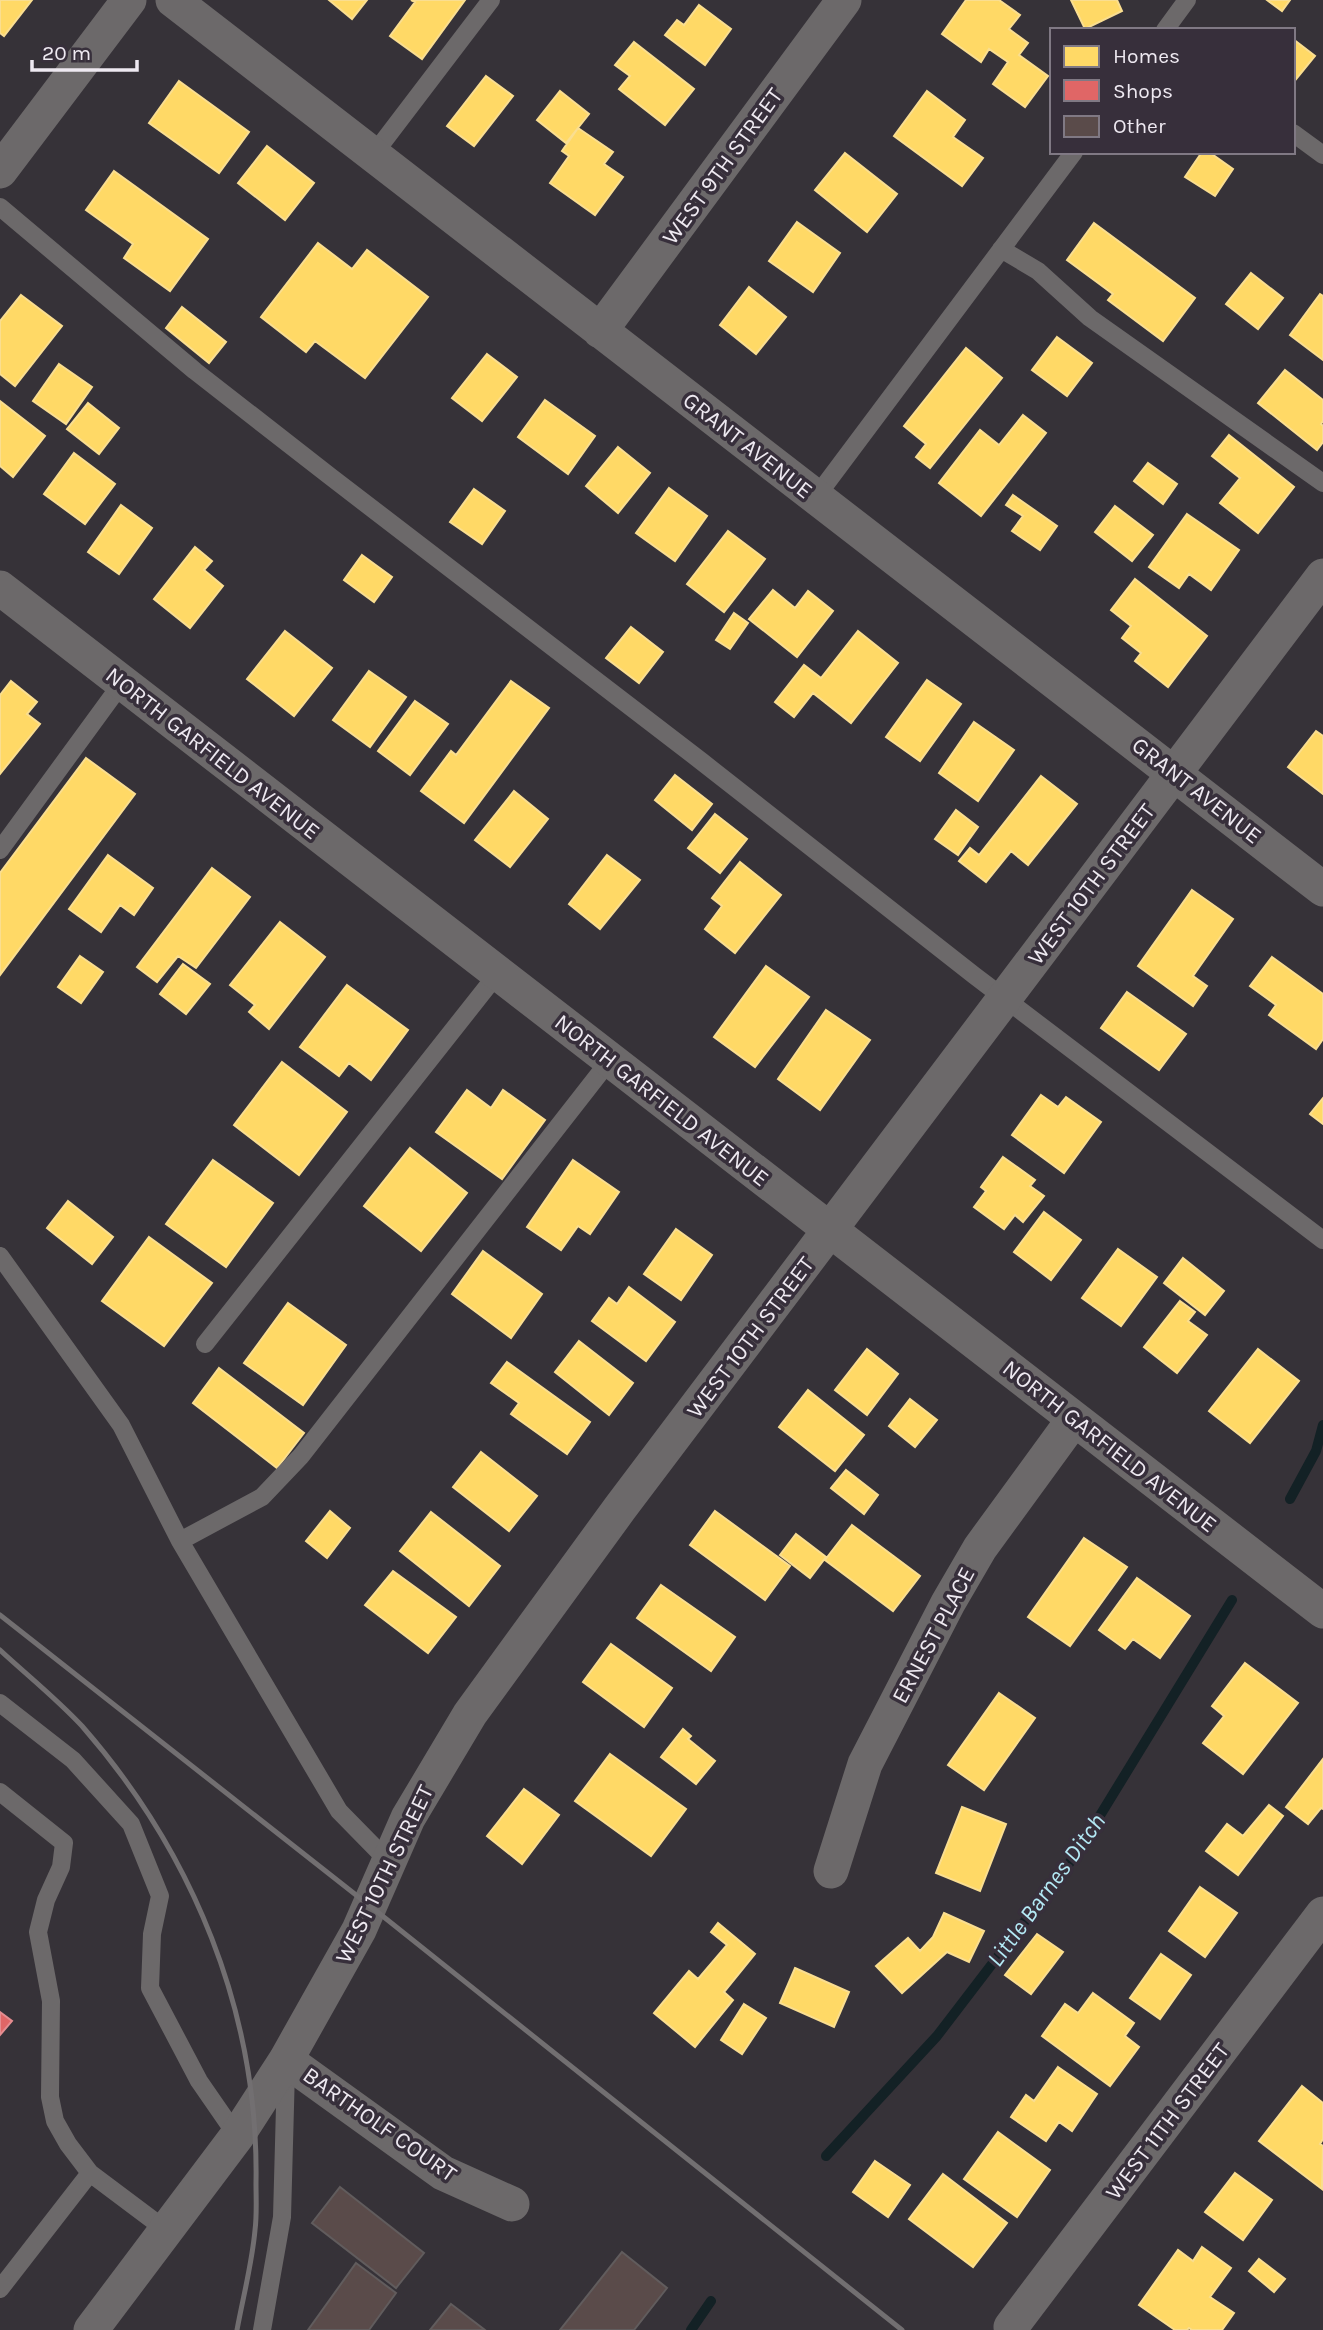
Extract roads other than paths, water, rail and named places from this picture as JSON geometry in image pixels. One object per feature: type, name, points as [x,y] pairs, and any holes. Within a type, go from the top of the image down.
[{"type":"street","points":[[0,171],[129,0]]},
{"type":"street","name":"GRANT AVENUE","points":[[173,0],[1323,888]]},
{"type":"street","name":"WEST 9TH STREET","points":[[600,331],[844,0]]},
{"type":"street","name":"WEST 10TH STREET","points":[[91,2330],[237,2136],[286,2060],[359,1930],[408,1818],[470,1714],[628,1497],[1323,576]]},
{"type":"street","name":"NORTH GARFIELD AVENUE","points":[[0,589],[1323,1611]]},
{"type":"street","name":"ERNEST PLACE","points":[[831,1871],[865,1764],[948,1603],[980,1548],[1074,1419]]},
{"type":"street","name":"WEST 11TH STREET","points":[[1011,2327],[1323,1914]]},
{"type":"street","name":"BARTHOLF COURT","points":[[286,2060],[443,2173],[512,2204]]},
{"type":"lane","points":[[373,155],[491,0]]},
{"type":"lane","points":[[1166,28],[1187,0]]},
{"type":"lane","points":[[1295,134],[1323,155]]},
{"type":"lane","points":[[816,497],[1073,154]]},
{"type":"lane","points":[[0,207],[195,371],[310,461],[702,761],[975,976],[1323,1240]]},
{"type":"lane","points":[[1001,250],[1038,271],[1100,325],[1323,483]]},
{"type":"lane","points":[[0,850],[122,683]]},
{"type":"lane","points":[[205,1344],[498,973]]},
{"type":"lane","points":[[180,1541],[262,1497],[301,1456],[610,1059]]},
{"type":"lane","points":[[0,1256],[121,1425],[180,1541],[340,1811],[389,1862]]},
{"type":"lane","points":[[0,1703],[73,1760],[131,1824],[160,1896],[152,1934],[149,1987],[199,2081],[237,2136]]},
{"type":"lane","points":[[0,1792],[64,1843],[61,1867],[46,1900],[38,1932],[51,2001],[50,2097],[55,2121],[90,2174],[166,2230]]},
{"type":"lane","points":[[262,2330],[282,2217],[286,2060]]},
{"type":"lane","points":[[0,2289],[90,2174]]},
{"type":"waterway","name":"Little Barnes Ditch","points":[[1290,1499],[1316,1451],[1323,1425]]},
{"type":"waterway","name":"Little Barnes Ditch","points":[[826,2156],[937,2036],[1077,1853],[1232,1600]]},
{"type":"waterway","name":"Little Barnes Ditch","points":[[691,2330],[711,2301]]},
{"type":"railway","points":[[0,1615],[902,2330]]},
{"type":"railway","points":[[0,1650],[82,1726],[121,1775],[156,1827],[187,1882],[212,1938],[232,1997],[246,2058],[254,2120],[256,2224],[237,2330]]}]
